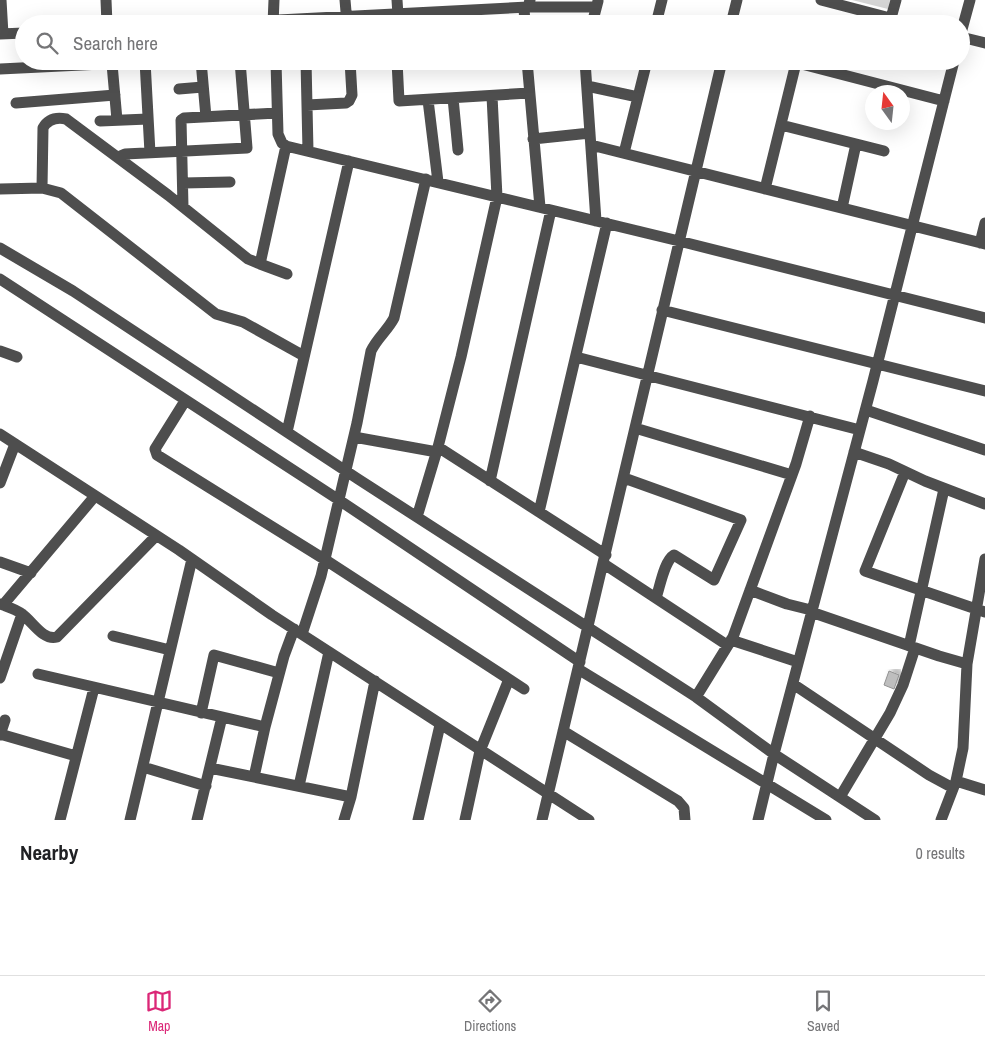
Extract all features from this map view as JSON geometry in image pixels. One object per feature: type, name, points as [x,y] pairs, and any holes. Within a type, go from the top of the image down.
[{"type":"street","points":[[1,0],[1,34],[15,33]]},
{"type":"street","points":[[106,0],[107,15]]},
{"type":"street","points":[[273,15],[274,0]]},
{"type":"street","points":[[345,0],[346,15]]},
{"type":"street","points":[[396,0],[397,15]]},
{"type":"street","points":[[441,0],[442,12]]},
{"type":"street","points":[[658,15],[662,0]]},
{"type":"street","points":[[733,15],[737,0]]},
{"type":"street","points":[[820,0],[879,15]]},
{"type":"street","points":[[892,15],[896,0]]},
{"type":"street","points":[[966,15],[970,0]]},
{"type":"street","points":[[420,15],[487,5],[597,3]]},
{"type":"street","points":[[970,38],[985,43]]},
{"type":"street","points":[[0,69],[15,68]]},
{"type":"street","points":[[113,70],[117,120]]},
{"type":"street","points":[[146,70],[150,153]]},
{"type":"street","points":[[202,70],[206,117]]},
{"type":"street","points":[[118,157],[125,154],[247,148],[241,70]]},
{"type":"street","points":[[276,70],[278,134],[282,143],[286,146],[602,222],[985,318]]},
{"type":"street","points":[[306,70],[308,151]]},
{"type":"street","points":[[307,105],[346,103],[350,101],[352,94],[351,70]]},
{"type":"street","points":[[398,70],[399,101],[530,93]]},
{"type":"street","points":[[490,481],[545,209],[533,139],[528,70]]},
{"type":"street","points":[[539,512],[576,357],[602,222],[591,145],[586,70]]},
{"type":"street","points":[[624,154],[645,70]]},
{"type":"street","points":[[542,820],[720,70]]},
{"type":"street","points":[[765,188],[781,124],[791,70]]},
{"type":"street","points":[[824,70],[944,101]]},
{"type":"street","points":[[758,820],[811,611],[866,410],[952,70]]},
{"type":"street","points":[[587,86],[638,97]]},
{"type":"street","points":[[179,89],[203,87]]},
{"type":"street","points":[[16,103],[115,95]]},
{"type":"street","points":[[417,517],[461,357],[497,197],[492,96]]},
{"type":"street","points":[[453,98],[458,150]]},
{"type":"street","points":[[428,100],[438,182]]},
{"type":"street","points":[[183,207],[181,120],[184,118],[277,113]]},
{"type":"street","points":[[42,188],[42,128],[47,122],[54,119],[66,119],[74,123],[248,259],[287,274]]},
{"type":"street","points":[[100,121],[148,119]]},
{"type":"street","points":[[781,124],[884,150]]},
{"type":"street","points":[[533,139],[590,132]]},
{"type":"street","points":[[842,208],[856,144]]},
{"type":"street","points":[[591,145],[982,243],[985,223]]},
{"type":"street","points":[[260,264],[286,146]]},
{"type":"street","points":[[287,432],[349,161]]},
{"type":"street","points":[[254,777],[279,673],[321,576],[354,437],[371,351],[394,318],[426,179]]},
{"type":"street","points":[[182,183],[230,182]]},
{"type":"street","points":[[0,189],[42,188],[61,193],[216,314],[243,322],[304,356]]},
{"type":"street","points":[[0,248],[73,291],[346,471],[696,697],[774,754],[875,820]]},
{"type":"street","points":[[0,279],[339,500],[579,665],[826,820]]},
{"type":"street","points":[[662,310],[985,391]]},
{"type":"street","points":[[0,351],[17,357]]},
{"type":"street","points":[[576,357],[860,430]]},
{"type":"street","points":[[185,401],[155,449],[156,455],[324,558],[524,688]]},
{"type":"street","points":[[866,410],[985,450]]},
{"type":"street","points":[[696,697],[729,643],[792,475],[810,416]]},
{"type":"street","points":[[635,428],[792,475]]},
{"type":"street","points":[[0,434],[192,559],[298,632],[589,820]]},
{"type":"street","points":[[354,437],[437,449],[539,512],[656,598],[729,643],[798,662]]},
{"type":"street","points":[[0,483],[15,444]]},
{"type":"street","points":[[854,452],[889,464],[944,489],[985,504]]},
{"type":"street","points":[[905,472],[865,571],[980,611]]},
{"type":"street","points":[[624,478],[741,520],[714,580],[678,557],[670,556],[656,598]]},
{"type":"street","points":[[840,797],[876,739],[903,685],[912,647],[921,590],[944,489]]},
{"type":"street","points":[[95,496],[2,605],[22,614],[44,635],[53,638],[57,637],[156,536]]},
{"type":"street","points":[[130,820],[192,559]]},
{"type":"street","points":[[942,820],[955,785],[963,748],[968,664],[980,611],[985,559]]},
{"type":"street","points":[[0,562],[31,573]]},
{"type":"street","points":[[750,590],[912,647],[968,664]]},
{"type":"street","points":[[0,678],[22,614]]},
{"type":"street","points":[[113,636],[170,650]]},
{"type":"street","points":[[299,786],[329,652]]},
{"type":"street","points":[[201,713],[214,655],[279,673]]},
{"type":"street","points":[[38,674],[265,727]]},
{"type":"street","points":[[465,820],[480,750],[509,679]]},
{"type":"street","points":[[344,820],[351,797],[374,681]]},
{"type":"street","points":[[793,684],[929,775],[955,785],[985,790]]},
{"type":"street","points":[[60,820],[94,688]]},
{"type":"street","points":[[197,820],[222,718]]},
{"type":"street","points":[[5,720],[0,735],[76,756]]},
{"type":"street","points":[[418,820],[440,725]]},
{"type":"street","points":[[562,730],[678,801],[684,808],[685,820]]},
{"type":"street","points":[[143,767],[206,786]]},
{"type":"street","points":[[210,768],[351,797]]},
{"type":"shaded area","points":[[852,0],[890,0],[888,9]]},
{"type":"building","points":[[889,671],[899,675],[894,689],[884,685]]}]
